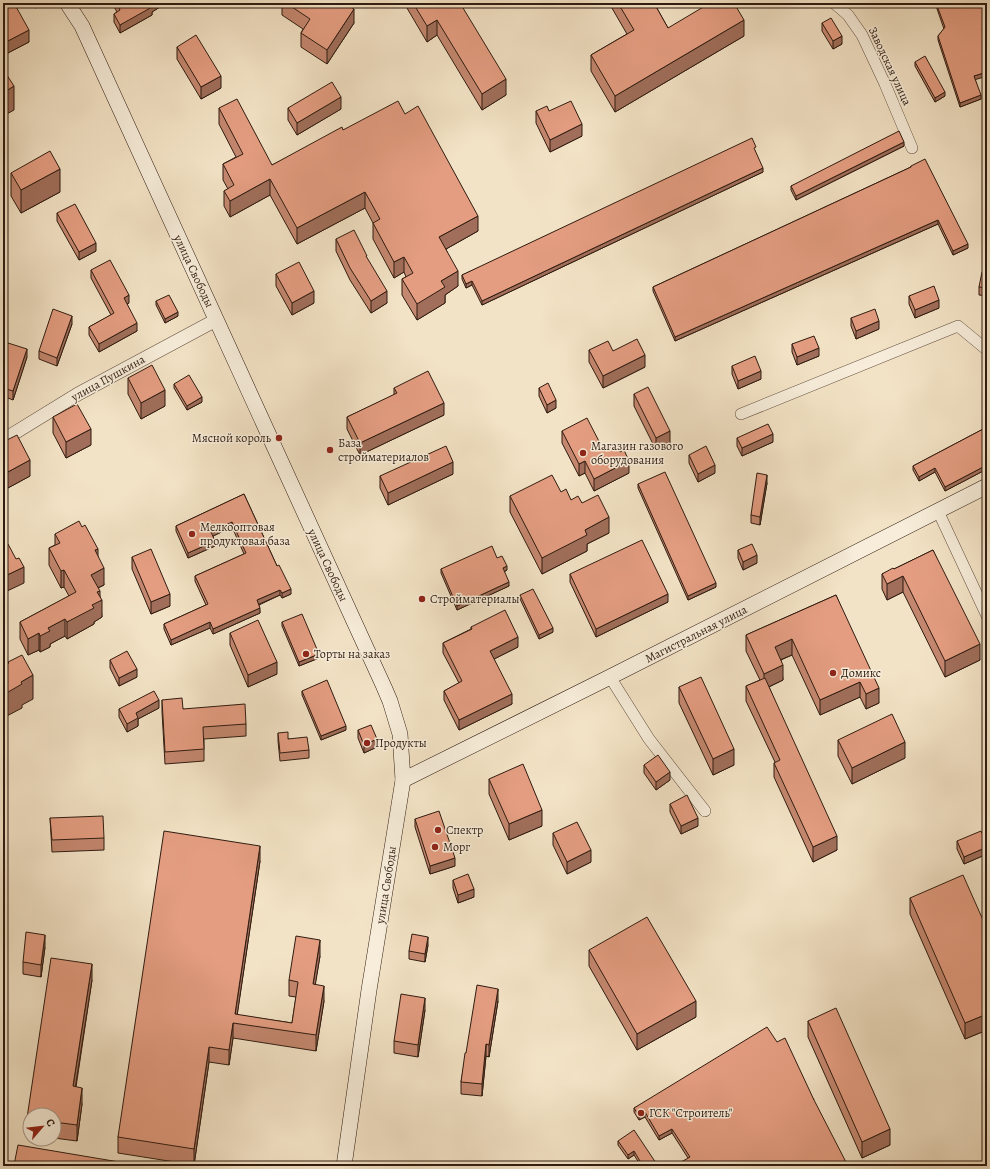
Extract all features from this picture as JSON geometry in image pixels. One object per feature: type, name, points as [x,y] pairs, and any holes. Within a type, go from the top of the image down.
[{"type":"main road","name":"улица Свободы","points":[[67,3],[82,26],[390,701],[400,734],[404,780],[369,990],[344,1166]]},
{"type":"main road","name":"Магистральная улица","points":[[404,780],[610,678],[987,486]]},
{"type":"street","name":"Заводская улица","points":[[834,3],[848,15],[862,35],[885,84],[912,148]]},
{"type":"street","name":"улица Пушкина","points":[[3,440],[78,394],[216,320]]},
{"type":"street","points":[[741,414],[958,326],[987,350]]},
{"type":"street","points":[[938,511],[987,616]]},
{"type":"street","points":[[610,678],[649,739],[705,811]]},
{"type":"building","points":[[9,3],[14,3],[29,30],[4,43],[3,6]]},
{"type":"building","points":[[117,3],[152,3],[150,4],[152,7],[120,25],[114,14],[120,10]]},
{"type":"building","points":[[286,3],[345,3],[354,9],[327,50],[301,33],[310,19]]},
{"type":"building","points":[[413,3],[460,3],[506,79],[482,94],[437,20],[427,26]]},
{"type":"building","points":[[618,3],[654,3],[668,28],[710,3],[734,3],[744,20],[615,96],[591,55],[634,30]]},
{"type":"building","points":[[936,3],[987,3],[987,27],[982,29],[987,44],[987,72],[974,76],[981,95],[960,103],[938,36],[945,27]]},
{"type":"building","points":[[831,18],[842,36],[833,41],[822,23]]},
{"type":"building","points":[[196,35],[221,76],[201,87],[177,47]]},
{"type":"building","points":[[925,56],[945,92],[935,98],[915,62]]},
{"type":"building","points":[[3,69],[14,86],[3,93]]},
{"type":"building","points":[[332,82],[341,97],[297,123],[288,108]]},
{"type":"building","points":[[237,99],[272,165],[342,127],[343,130],[398,101],[405,114],[418,106],[478,216],[439,237],[458,271],[441,281],[445,287],[417,304],[402,279],[413,273],[404,257],[394,262],[373,223],[380,219],[365,192],[297,228],[270,179],[230,201],[224,191],[234,185],[223,164],[243,154],[219,108]]},
{"type":"building","points":[[571,101],[582,124],[550,140],[536,111],[547,106],[549,111]]},
{"type":"building","points":[[899,131],[904,142],[796,196],[791,186]]},
{"type":"building","points":[[752,138],[756,147],[754,148],[763,168],[482,301],[472,281],[466,284],[462,275]]},
{"type":"building","points":[[50,151],[60,169],[21,190],[11,173]]},
{"type":"building","points":[[925,159],[968,244],[953,251],[938,220],[675,337],[653,287],[911,167]]},
{"type":"building","points":[[75,204],[96,243],[79,252],[57,213]]},
{"type":"building","points":[[354,230],[366,256],[387,291],[371,301],[350,268],[336,239]]},
{"type":"building","points":[[110,260],[129,295],[124,298],[137,323],[99,344],[89,327],[114,313],[91,270]]},
{"type":"building","points":[[299,262],[314,291],[292,303],[276,274]]},
{"type":"building","points":[[982,272],[987,273],[987,288],[979,287]]},
{"type":"building","points":[[934,286],[939,300],[915,310],[909,296]]},
{"type":"building","points":[[169,295],[178,312],[165,319],[156,301]]},
{"type":"building","points":[[53,309],[72,316],[57,358],[39,351]]},
{"type":"building","points":[[875,309],[879,321],[856,331],[851,318]]},
{"type":"building","points":[[814,336],[819,348],[797,357],[792,344]]},
{"type":"building","points":[[637,339],[645,355],[603,376],[589,350],[608,341],[613,351]]},
{"type":"building","points":[[8,343],[27,349],[13,391],[3,388],[3,359]]},
{"type":"building","points":[[755,356],[761,371],[738,381],[732,366]]},
{"type":"building","points":[[152,365],[165,390],[141,403],[128,378]]},
{"type":"building","points":[[428,371],[444,403],[360,443],[347,417],[397,393],[394,388]]},
{"type":"building","points":[[189,375],[202,397],[187,406],[174,384]]},
{"type":"building","points":[[548,383],[556,400],[547,405],[539,388]]},
{"type":"building","points":[[648,387],[670,431],[656,438],[634,394]]},
{"type":"building","points":[[77,404],[91,429],[66,442],[53,417]]},
{"type":"building","points":[[587,418],[604,451],[616,445],[620,452],[624,450],[629,461],[594,479],[585,461],[579,464],[562,431]]},
{"type":"building","points":[[768,424],[773,434],[742,448],[737,438]]},
{"type":"building","points":[[987,427],[987,465],[945,487],[935,468],[919,477],[913,466]]},
{"type":"building","points":[[17,435],[30,460],[6,473],[3,467],[3,442]]},
{"type":"building","points":[[446,446],[453,462],[388,493],[380,476]]},
{"type":"building","points":[[706,446],[715,465],[698,474],[689,455]]},
{"type":"building","points":[[665,472],[716,583],[688,596],[638,484]]},
{"type":"building","points":[[757,473],[767,475],[760,517],[751,515]]},
{"type":"building","points":[[552,475],[561,492],[566,489],[571,500],[578,496],[582,503],[598,495],[609,517],[585,530],[587,535],[542,558],[510,496]]},
{"type":"building","points":[[244,494],[277,566],[279,565],[291,589],[282,593],[280,590],[257,600],[260,608],[213,629],[210,622],[171,640],[164,624],[208,604],[195,576],[246,553],[232,522],[211,532],[215,541],[188,553],[176,526]]},
{"type":"building","points":[[79,521],[82,527],[85,525],[98,549],[95,550],[104,568],[91,575],[100,591],[97,592],[102,600],[92,605],[94,608],[67,622],[65,619],[48,628],[50,631],[40,636],[39,633],[28,639],[20,622],[76,592],[64,570],[61,571],[49,548],[60,543],[55,534]]},
{"type":"building","points":[[642,540],[668,594],[596,629],[570,574]]},
{"type":"building","points":[[8,544],[16,559],[19,558],[24,567],[3,577],[3,547]]},
{"type":"building","points":[[752,544],[757,555],[743,562],[738,550]]},
{"type":"building","points":[[492,546],[497,558],[502,556],[507,566],[503,568],[509,582],[457,606],[441,569]]},
{"type":"building","points":[[151,549],[170,594],[151,602],[132,557]]},
{"type":"building","points":[[933,550],[980,644],[945,661],[903,576],[887,584],[882,574]]},
{"type":"building","points":[[533,589],[553,628],[539,635],[520,595]]},
{"type":"building","points":[[836,595],[879,688],[866,694],[860,682],[820,700],[792,639],[775,647],[783,665],[764,674],[746,635]]},
{"type":"building","points":[[505,610],[518,637],[490,651],[512,694],[459,720],[444,691],[462,681],[443,643],[472,629],[471,627]]},
{"type":"building","points":[[302,614],[319,654],[299,662],[282,622]]},
{"type":"building","points":[[258,620],[277,662],[248,675],[230,633]]},
{"type":"building","points":[[127,651],[137,669],[119,678],[110,660]]},
{"type":"building","points":[[22,655],[33,675],[21,682],[22,684],[3,695],[3,667],[9,663],[8,662]]},
{"type":"building","points":[[701,677],[734,749],[713,759],[679,687]]},
{"type":"building","points":[[765,678],[837,836],[813,847],[774,763],[780,760],[746,686]]},
{"type":"building","points":[[327,680],[346,726],[321,736],[302,691]]},
{"type":"building","points":[[154,691],[159,700],[136,713],[138,718],[127,724],[119,709]]},
{"type":"building","points":[[182,698],[183,709],[245,704],[246,724],[203,727],[204,749],[165,752],[162,700]]},
{"type":"building","points":[[892,714],[905,742],[852,768],[838,740]]},
{"type":"building","points":[[371,725],[377,739],[364,745],[358,730]]},
{"type":"building","points":[[288,732],[288,739],[307,737],[309,750],[280,753],[278,733]]},
{"type":"building","points":[[658,755],[670,772],[656,782],[644,765]]},
{"type":"building","points":[[523,764],[542,810],[509,824],[489,779]]},
{"type":"building","points":[[687,795],[698,818],[681,826],[670,804]]},
{"type":"building","name":"Морг","points":[[439,811],[455,858],[430,866],[415,819]]},
{"type":"building","points":[[103,816],[104,838],[52,840],[50,818]]},
{"type":"building","points":[[577,822],[591,850],[567,862],[553,833]]},
{"type":"building","points":[[164,831],[260,846],[235,1014],[292,1023],[298,982],[289,980],[296,936],[320,940],[313,984],[324,986],[316,1035],[233,1023],[229,1050],[209,1047],[194,1149],[118,1137]]},
{"type":"building","points":[[981,831],[987,847],[964,857],[957,841]]},
{"type":"building","points":[[468,874],[474,889],[458,895],[453,880]]},
{"type":"building","points":[[963,875],[987,929],[987,1014],[965,1023],[910,898]]},
{"type":"building","points":[[647,917],[696,1001],[637,1034],[589,950]]},
{"type":"building","points":[[26,932],[45,935],[41,965],[23,962]]},
{"type":"building","points":[[412,934],[428,937],[425,954],[409,951]]},
{"type":"building","points":[[51,958],[92,964],[73,1086],[82,1088],[77,1125],[62,1123],[62,1107],[29,1107]]},
{"type":"building","points":[[477,985],[498,989],[489,1045],[486,1044],[482,1084],[461,1082]]},
{"type":"building","points":[[401,994],[425,998],[418,1045],[394,1041]]},
{"type":"building","points":[[836,1008],[890,1129],[862,1142],[808,1021]]},
{"type":"building","points":[[767,1027],[777,1042],[785,1038],[814,1100],[848,1166],[674,1166],[690,1157],[672,1129],[659,1136],[645,1112],[639,1116],[634,1108]]},
{"type":"building","points":[[634,1130],[658,1166],[643,1166],[634,1151],[628,1155],[618,1141]]},
{"type":"building","points":[[18,1145],[22,1147],[30,1147],[143,1166],[18,1166],[14,1165]]},
{"type":"place","name":"Мясной король","points":[[279,438]]},
{"type":"place","name":"База стройматериалов","points":[[330,450]]},
{"type":"place","name":"Магазин газового оборудования","points":[[583,453]]},
{"type":"place","name":"Мелкооптовая продуктовая база","points":[[192,534]]},
{"type":"place","name":"Стройматериалы","points":[[422,599]]},
{"type":"place","name":"Торты на заказ","points":[[306,654]]},
{"type":"place","name":"Домикс","points":[[833,673]]},
{"type":"place","name":"Продукты","points":[[367,743]]},
{"type":"place","name":"Спектр","points":[[438,830]]},
{"type":"place","name":"Морг","points":[[435,847]]},
{"type":"place","name":"ГСК \"Строитель\"","points":[[641,1113]]}]
